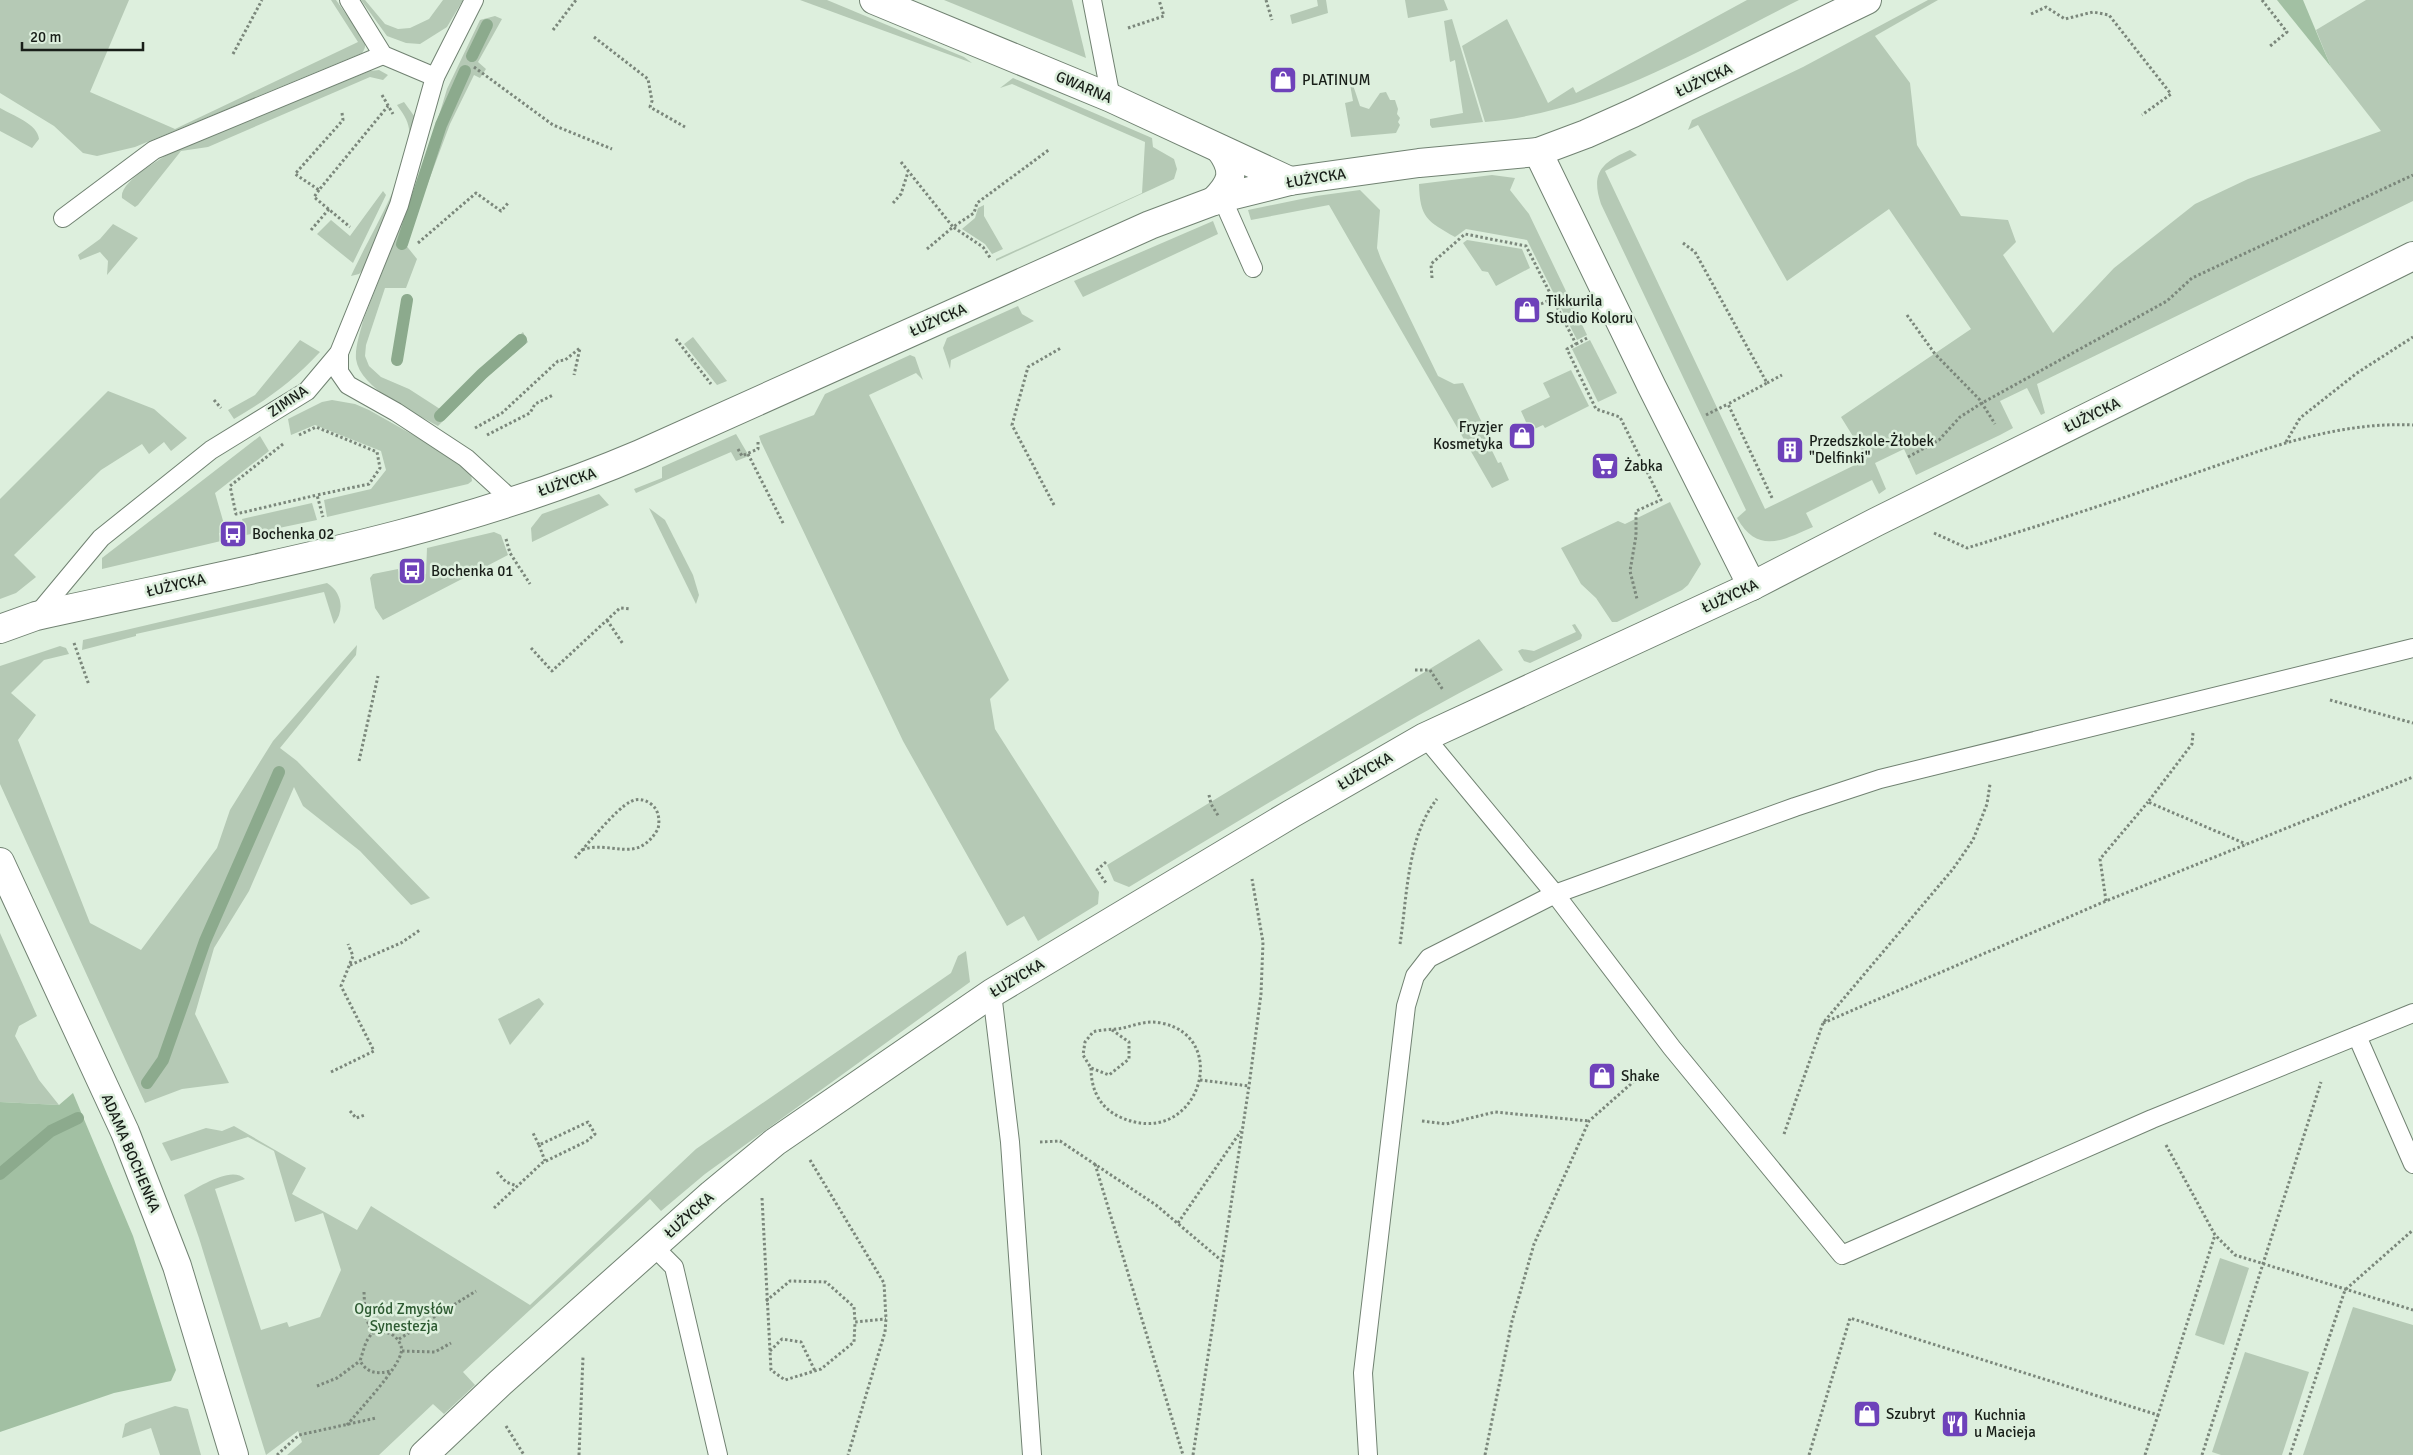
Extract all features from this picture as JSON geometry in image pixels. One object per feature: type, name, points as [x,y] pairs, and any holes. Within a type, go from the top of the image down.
[{"type":"street","name":"GWARNA","points":[[874,0],[1111,98],[1290,181]]},
{"type":"street","name":"ŁUŻYCKA","points":[[0,629],[36,616],[411,531],[513,501],[605,469],[1150,225],[1218,199],[1290,181],[1419,163],[1538,152],[1586,134],[1633,113],[1867,0]]},
{"type":"street","points":[[1218,199],[1227,188],[1231,175],[1228,160],[1220,149]]},
{"type":"street","points":[[1538,152],[1652,387],[1752,586]]},
{"type":"street","name":"ŁUŻYCKA","points":[[424,1455],[500,1383],[712,1194],[775,1142],[992,993],[1283,818],[1425,737],[1752,586],[1894,513],[2413,256]]},
{"type":"street","name":"ADAMA BOCHENKA","points":[[0,862],[128,1141],[177,1266],[234,1455]]},
{"type":"lane","points":[[349,0],[383,55],[435,77]]},
{"type":"lane","name":"ZIMNA","points":[[36,616],[101,538],[211,450],[307,392],[339,353],[399,205],[435,77],[474,0]]},
{"type":"lane","points":[[1092,0],[1111,98]]},
{"type":"lane","points":[[63,218],[154,150],[383,55]]},
{"type":"lane","points":[[1218,199],[1253,268]]},
{"type":"lane","points":[[339,353],[339,372],[348,386]]},
{"type":"lane","points":[[307,392],[331,382],[348,386],[396,412],[466,458],[513,501]]},
{"type":"lane","points":[[1368,1455],[1363,1373],[1406,1006],[1415,976],[1430,958],[1554,894],[1824,797],[1880,779],[1995,749],[2413,648]]},
{"type":"lane","points":[[1425,737],[1554,894],[1672,1048],[1842,1255],[2152,1119],[2413,1013]]},
{"type":"lane","points":[[992,993],[1010,1142],[1032,1455]]},
{"type":"lane","points":[[2357,1036],[2413,1164]]},
{"type":"lane","points":[[654,1247],[674,1266],[718,1455]]},
{"type":"path","points":[[233,54],[262,0]]},
{"type":"path","points":[[554,30],[576,0]]},
{"type":"path","points":[[1126,28],[1164,16],[1159,0]]},
{"type":"path","points":[[1266,0],[1272,20]]},
{"type":"path","points":[[2262,0],[2287,32],[2269,47]]},
{"type":"path","points":[[2031,14],[2046,7],[2064,19],[2093,12],[2109,15],[2171,94],[2142,115]]},
{"type":"path","points":[[594,37],[648,79],[652,101],[650,107],[685,127]]},
{"type":"path","points":[[484,73],[553,125],[612,149]]},
{"type":"path","points":[[350,227],[314,197],[388,106]]},
{"type":"path","points":[[319,190],[295,174],[343,120],[342,113]]},
{"type":"path","points":[[927,249],[974,212],[977,203],[1050,148]]},
{"type":"path","points":[[901,162],[953,227],[983,247],[992,260]]},
{"type":"path","points":[[893,203],[901,194],[908,172]]},
{"type":"path","points":[[1908,458],[1940,440],[1960,417],[1982,403],[2167,301],[2192,278],[2413,175]]},
{"type":"path","points":[[417,244],[476,194],[501,211],[509,202]]},
{"type":"path","points":[[310,230],[328,209]]},
{"type":"path","points":[[1432,278],[1431,264],[1465,234],[1526,246],[1576,344],[1567,349],[1596,409],[1620,417],[1661,500],[1636,511],[1636,536],[1630,571],[1639,607],[1654,632]]},
{"type":"path","points":[[1683,244],[1696,252],[1767,383]]},
{"type":"path","points":[[1541,304],[1552,299]]},
{"type":"path","points":[[1907,315],[1935,354],[1982,403]]},
{"type":"path","points":[[2286,442],[2300,418],[2357,374],[2413,337]]},
{"type":"path","points":[[676,339],[713,386]]},
{"type":"path","points":[[473,430],[502,413],[558,361],[565,360],[580,348],[574,375]]},
{"type":"path","points":[[1054,505],[1012,425],[1028,367],[1061,348]]},
{"type":"path","points":[[1717,409],[1782,375]]},
{"type":"path","points":[[480,436],[489,434],[530,413],[534,404],[552,395]]},
{"type":"path","points":[[214,400],[224,412]]},
{"type":"path","points":[[1728,404],[1773,500]]},
{"type":"path","points":[[1932,532],[1967,548],[2065,518],[2286,442],[2347,429],[2413,425]]},
{"type":"path","points":[[284,444],[230,486],[236,514],[369,484],[380,468],[377,452],[316,427],[292,438]]},
{"type":"path","points":[[748,454],[784,526]]},
{"type":"path","points":[[317,495],[325,525]]},
{"type":"path","points":[[510,553],[530,584]]},
{"type":"path","points":[[531,648],[552,671],[620,608],[631,609]]},
{"type":"path","points":[[607,620],[623,644]]},
{"type":"path","points":[[76,652],[89,684]]},
{"type":"path","points":[[359,761],[378,676]]},
{"type":"path","points":[[2327,700],[2413,724]]},
{"type":"path","points":[[2106,900],[2100,859],[2148,802],[2192,744],[2196,701]]},
{"type":"path","points":[[1784,1134],[1823,1022],[1953,869],[1973,840],[1987,804],[1995,749]]},
{"type":"path","points":[[1823,1022],[2106,900],[2413,777]]},
{"type":"path","points":[[575,858],[582,850],[627,803],[639,799],[646,801],[654,806],[658,813],[658,829],[646,844],[627,850],[590,847],[582,850]]},
{"type":"path","points":[[1399,950],[1415,841],[1429,809],[1438,799]]},
{"type":"path","points":[[2148,802],[2247,844]]},
{"type":"path","points":[[1193,1455],[1249,1086],[1261,994],[1263,942],[1252,877]]},
{"type":"path","points":[[349,966],[401,943],[420,930]]},
{"type":"path","points":[[331,1072],[374,1052],[340,986],[353,956],[348,944]]},
{"type":"path","points":[[1160,1022],[1177,1029],[1192,1042],[1200,1060],[1200,1080],[1194,1098],[1181,1112],[1164,1122],[1147,1124],[1128,1120],[1111,1113],[1099,1100],[1091,1083],[1091,1068],[1083,1055],[1085,1042],[1093,1032],[1112,1030],[1141,1023],[1160,1022]]},
{"type":"path","points":[[1091,1068],[1109,1075],[1129,1059],[1129,1042],[1112,1030]]},
{"type":"path","points":[[2202,1455],[2333,1046]]},
{"type":"path","points":[[1485,1455],[1512,1321],[1534,1244],[1589,1121],[1672,1048]]},
{"type":"path","points":[[1200,1080],[1249,1086]]},
{"type":"path","points":[[350,1111],[356,1118],[365,1115]]},
{"type":"path","points":[[1393,1117],[1446,1124],[1495,1112],[1589,1121]]},
{"type":"path","points":[[2152,1119],[2214,1236],[2235,1255],[2413,1310]]},
{"type":"path","points":[[494,1208],[546,1161],[587,1141],[595,1134],[588,1122],[539,1145]]},
{"type":"path","points":[[1178,1223],[1242,1129]]},
{"type":"path","points":[[533,1133],[546,1161]]},
{"type":"path","points":[[1010,1142],[1060,1141],[1178,1223],[1222,1261]]},
{"type":"path","points":[[807,1156],[884,1282],[885,1332],[848,1455]]},
{"type":"path","points":[[1095,1164],[1183,1455]]},
{"type":"path","points":[[497,1172],[506,1182],[517,1186]]},
{"type":"path","points":[[762,1192],[766,1301],[771,1370],[785,1380],[821,1369],[854,1342],[854,1307],[826,1282],[790,1282],[766,1301]]},
{"type":"path","points":[[2290,1455],[2345,1290],[2413,1230]]},
{"type":"path","points":[[2145,1455],[2214,1236]]},
{"type":"path","points":[[399,1339],[476,1291]]},
{"type":"path","points":[[364,1292],[365,1315],[372,1334]]},
{"type":"path","points":[[1809,1455],[1850,1318],[2158,1415]]},
{"type":"path","points":[[855,1322],[886,1319]]},
{"type":"path","points":[[347,1425],[391,1371],[402,1351],[399,1339],[391,1333],[372,1334]]},
{"type":"path","points":[[317,1386],[337,1378],[360,1361],[366,1342],[372,1334]]},
{"type":"path","points":[[769,1352],[782,1338],[801,1342],[815,1371]]},
{"type":"path","points":[[402,1351],[435,1352],[451,1343]]},
{"type":"path","points":[[579,1455],[583,1351]]},
{"type":"path","points":[[360,1361],[365,1369],[376,1374],[391,1371]]},
{"type":"path","points":[[277,1455],[299,1435],[376,1418]]},
{"type":"path","points":[[504,1424],[524,1455]]},
{"type":"green space","points":[[0,0],[129,0],[90,92],[175,129],[358,42],[331,0],[336,0],[363,38],[365,46],[362,53],[135,147],[97,156],[83,153],[54,126],[0,93]]},
{"type":"green space","points":[[361,0],[365,0],[385,24],[398,29],[410,28],[429,19],[443,0],[463,0],[447,27],[420,44],[406,43],[387,36]]},
{"type":"green space","points":[[800,0],[827,0],[964,57],[972,63]]},
{"type":"green space","points":[[944,0],[1072,0],[1086,58]]},
{"type":"green space","points":[[1317,0],[1326,0],[1328,13],[1292,24],[1290,15],[1318,6]]},
{"type":"green space","points":[[1405,0],[1444,0],[1448,10],[1408,18]]},
{"type":"green space","points":[[1747,0],[1799,0],[1686,58],[1607,92],[1567,106],[1526,116],[1485,122],[1462,46],[1507,19],[1548,103],[1573,87],[1576,93]]},
{"type":"green space","points":[[1928,0],[1938,0],[1875,36],[1910,83],[1917,145],[1961,216],[2008,220],[2016,242],[2003,255],[2053,333],[2114,268],[2195,204],[2248,179],[2381,131],[2331,67],[2316,30],[2366,0],[2413,0],[2413,201],[2037,384],[2045,413],[2041,415],[2027,388],[2000,401],[2013,428],[1916,475],[1904,449],[1875,463],[1886,489],[1879,494],[1872,480],[1806,513],[1813,527],[1781,540],[1762,541],[1745,530],[1737,518],[1746,510],[1601,204],[1597,184],[1598,176],[1606,164],[1621,154],[1630,150],[1637,155],[1605,171],[1765,509],[1867,459],[1841,417],[1971,329],[1889,209],[1787,281],[1698,125],[1688,130],[1692,120],[1803,67]]},
{"type":"green space","points":[[2277,0],[2303,0],[2331,67]]},
{"type":"green space","points":[[495,16],[502,19],[478,62],[486,69],[480,78],[474,75],[450,124],[405,244],[417,259],[406,288],[385,288],[366,345],[365,356],[369,366],[381,377],[409,389],[440,409],[523,332],[528,342],[488,376],[438,426],[390,399],[367,380],[360,370],[356,359],[356,350],[363,321],[424,165],[447,89],[480,20]]},
{"type":"green space","points":[[1452,19],[1483,122],[1432,128],[1430,119],[1463,113],[1455,60],[1450,62],[1444,21]]},
{"type":"green space","points":[[379,70],[388,75],[383,80],[370,77],[208,147],[181,151],[138,205],[135,207],[122,198],[123,191],[135,177],[177,149],[370,71]]},
{"type":"green space","points":[[1013,78],[1152,138],[1153,147],[1174,159],[1177,169],[1174,179],[996,261],[996,259],[1142,193],[1145,142],[1012,84],[1000,88]]},
{"type":"green space","points":[[1349,79],[1352,82],[1360,106],[1369,109],[1380,93],[1386,92],[1390,100],[1395,100],[1398,109],[1397,114],[1400,118],[1398,122],[1400,125],[1396,133],[1351,137],[1345,103],[1353,101]]},
{"type":"green space","points":[[404,102],[417,120],[404,174],[363,270],[359,274],[351,276],[388,202],[405,162],[409,144],[409,129],[403,113],[397,105]]},
{"type":"green space","points":[[0,108],[24,120],[38,134],[39,139],[32,148],[0,131]]},
{"type":"green space","points":[[1492,175],[1515,178],[1510,190],[1529,214],[1587,335],[1577,340],[1527,240],[1466,229],[1455,237],[1438,227],[1423,211],[1419,184]]},
{"type":"green space","points":[[1360,190],[1380,210],[1377,248],[1438,376],[1454,384],[1463,383],[1485,429],[1482,430],[1498,463],[1501,462],[1509,480],[1492,488],[1329,205],[1251,220],[1248,210],[1316,196]]},
{"type":"green space","points":[[383,191],[386,195],[353,263],[317,234],[331,220],[350,236]]},
{"type":"green space","points":[[984,205],[984,216],[1003,249],[992,254],[985,244],[962,229],[975,218],[978,208]]},
{"type":"green space","points":[[1213,221],[1218,234],[1083,297],[1074,281]]},
{"type":"green space","points":[[113,224],[138,238],[107,275],[108,261],[100,252],[80,260],[78,255],[100,239]]},
{"type":"green space","points":[[1467,240],[1522,249],[1530,268],[1496,286],[1488,272],[1482,271],[1463,243]]},
{"type":"green space","points":[[1018,306],[1022,314],[1034,321],[951,360],[950,369],[943,348],[947,338]]},
{"type":"green space","points":[[693,337],[727,381],[717,385],[684,344]]},
{"type":"green space","points":[[300,340],[320,352],[280,389],[234,419],[228,410],[255,395]]},
{"type":"green space","points":[[1590,340],[1617,393],[1598,402],[1572,349]]},
{"type":"green space","points":[[910,355],[915,357],[923,380],[916,373],[869,395],[1009,680],[990,699],[995,729],[1099,892],[1098,904],[1038,941],[1024,916],[1007,926],[903,741],[759,436],[814,415],[825,394]]},
{"type":"green space","points":[[1571,370],[1589,406],[1545,428],[1543,425],[1530,431],[1521,411],[1550,397],[1543,383]]},
{"type":"green space","points":[[108,391],[154,409],[187,438],[171,451],[164,442],[149,454],[142,444],[101,470],[14,555],[36,577],[16,593],[0,599],[0,499]]},
{"type":"green space","points":[[332,400],[355,404],[369,410],[452,457],[471,474],[472,481],[468,484],[327,517],[324,500],[371,489],[386,470],[381,451],[315,425],[291,435],[288,419],[322,402]]},
{"type":"green space","points":[[736,434],[749,456],[736,461],[731,452],[636,493],[634,489],[662,478],[662,467]]},
{"type":"green space","points":[[260,436],[269,451],[215,493],[226,531],[219,533],[221,541],[102,569],[102,558]]},
{"type":"green space","points":[[599,494],[609,505],[532,542],[531,528],[542,514]]},
{"type":"green space","points":[[1670,502],[1701,564],[1688,585],[1682,590],[1617,622],[1612,622],[1596,598],[1581,584],[1561,548],[1618,521],[1625,524]]},
{"type":"green space","points":[[312,503],[317,520],[246,535],[242,519]]},
{"type":"green space","points":[[649,508],[665,520],[693,575],[699,595],[696,604]]},
{"type":"green space","points":[[494,532],[501,535],[508,555],[383,620],[375,608],[370,578],[373,574],[398,569],[401,579],[426,574],[427,548]]},
{"type":"green space","points":[[327,583],[339,596],[341,608],[334,624],[324,592],[136,634],[136,636],[82,650],[83,640]]},
{"type":"green space","points":[[1575,624],[1582,635],[1581,639],[1530,663],[1524,661],[1518,651],[1522,649],[1534,651],[1576,632],[1572,625]]},
{"type":"green space","points":[[1479,639],[1503,670],[1361,748],[1129,887],[1114,881],[1107,865]]},
{"type":"green space","points":[[357,645],[356,655],[280,748],[297,761],[430,898],[411,905],[360,851],[303,806],[294,787],[249,891],[214,948],[195,1014],[229,1083],[182,1089],[145,1103],[0,784],[0,666],[60,646],[66,648],[69,654],[44,660],[11,693],[36,715],[18,740],[90,923],[141,950],[217,848],[230,810],[273,741]]},
{"type":"green space","points":[[0,933],[37,1016],[19,1026],[15,1036],[39,1080],[59,1105],[0,1102]]},
{"type":"green space","name":"Ogród Zmysłów Synestezja","points":[[966,951],[970,982],[705,1174],[661,1211],[650,1199],[463,1372],[475,1385],[444,1414],[433,1404],[379,1455],[287,1455],[302,1442],[298,1431],[266,1455],[184,1195],[223,1176],[239,1175],[245,1179],[215,1189],[261,1330],[287,1322],[289,1327],[320,1317],[341,1270],[323,1213],[295,1222],[274,1151],[248,1137],[171,1161],[162,1143],[206,1128],[222,1131],[234,1126],[306,1168],[292,1194],[357,1230],[371,1206],[530,1305],[696,1149],[951,973],[958,956]]},
{"type":"green space","points":[[539,998],[544,1004],[510,1045],[498,1019]]},
{"type":"green space","points":[[73,1093],[133,1236],[176,1370],[171,1381],[114,1393],[0,1432],[0,1102],[59,1105]]},
{"type":"green space","points":[[2220,1258],[2249,1268],[2224,1345],[2195,1335]]},
{"type":"green space","points":[[2353,1307],[2413,1325],[2413,1455],[2303,1455]]},
{"type":"green space","points":[[2245,1352],[2309,1372],[2282,1455],[2221,1455],[2212,1452]]},
{"type":"green space","points":[[175,1406],[188,1409],[201,1455],[160,1455],[151,1428],[122,1438],[125,1424]]},
{"type":"waterway","points":[[472,56],[487,25]]},
{"type":"waterway","points":[[402,244],[441,125],[465,71]]},
{"type":"waterway","points":[[397,360],[407,300]]},
{"type":"waterway","points":[[440,416],[482,374],[521,340]]},
{"type":"waterway","points":[[147,1083],[163,1060],[205,941],[279,772]]},
{"type":"waterway","points":[[0,1174],[51,1131],[78,1118]]},
{"type":"place","name":"PLATINUM","points":[[1283,80]]},
{"type":"place","name":"Tikkurila Studio Koloru","points":[[1527,310]]},
{"type":"place","name":"Fryzjer Kosmetyka","points":[[1522,436]]},
{"type":"place","name":"Przedszkole-Żłobek \"Delfinki\"","points":[[1790,450]]},
{"type":"place","name":"Żabka","points":[[1605,466]]},
{"type":"place","name":"Bochenka 02","points":[[233,534]]},
{"type":"place","name":"Bochenka 01","points":[[412,571]]},
{"type":"place","name":"Shake","points":[[1602,1076]]},
{"type":"place","name":"Szubryt","points":[[1867,1414]]},
{"type":"place","name":"Kuchnia u Macieja","points":[[1955,1424]]}]
